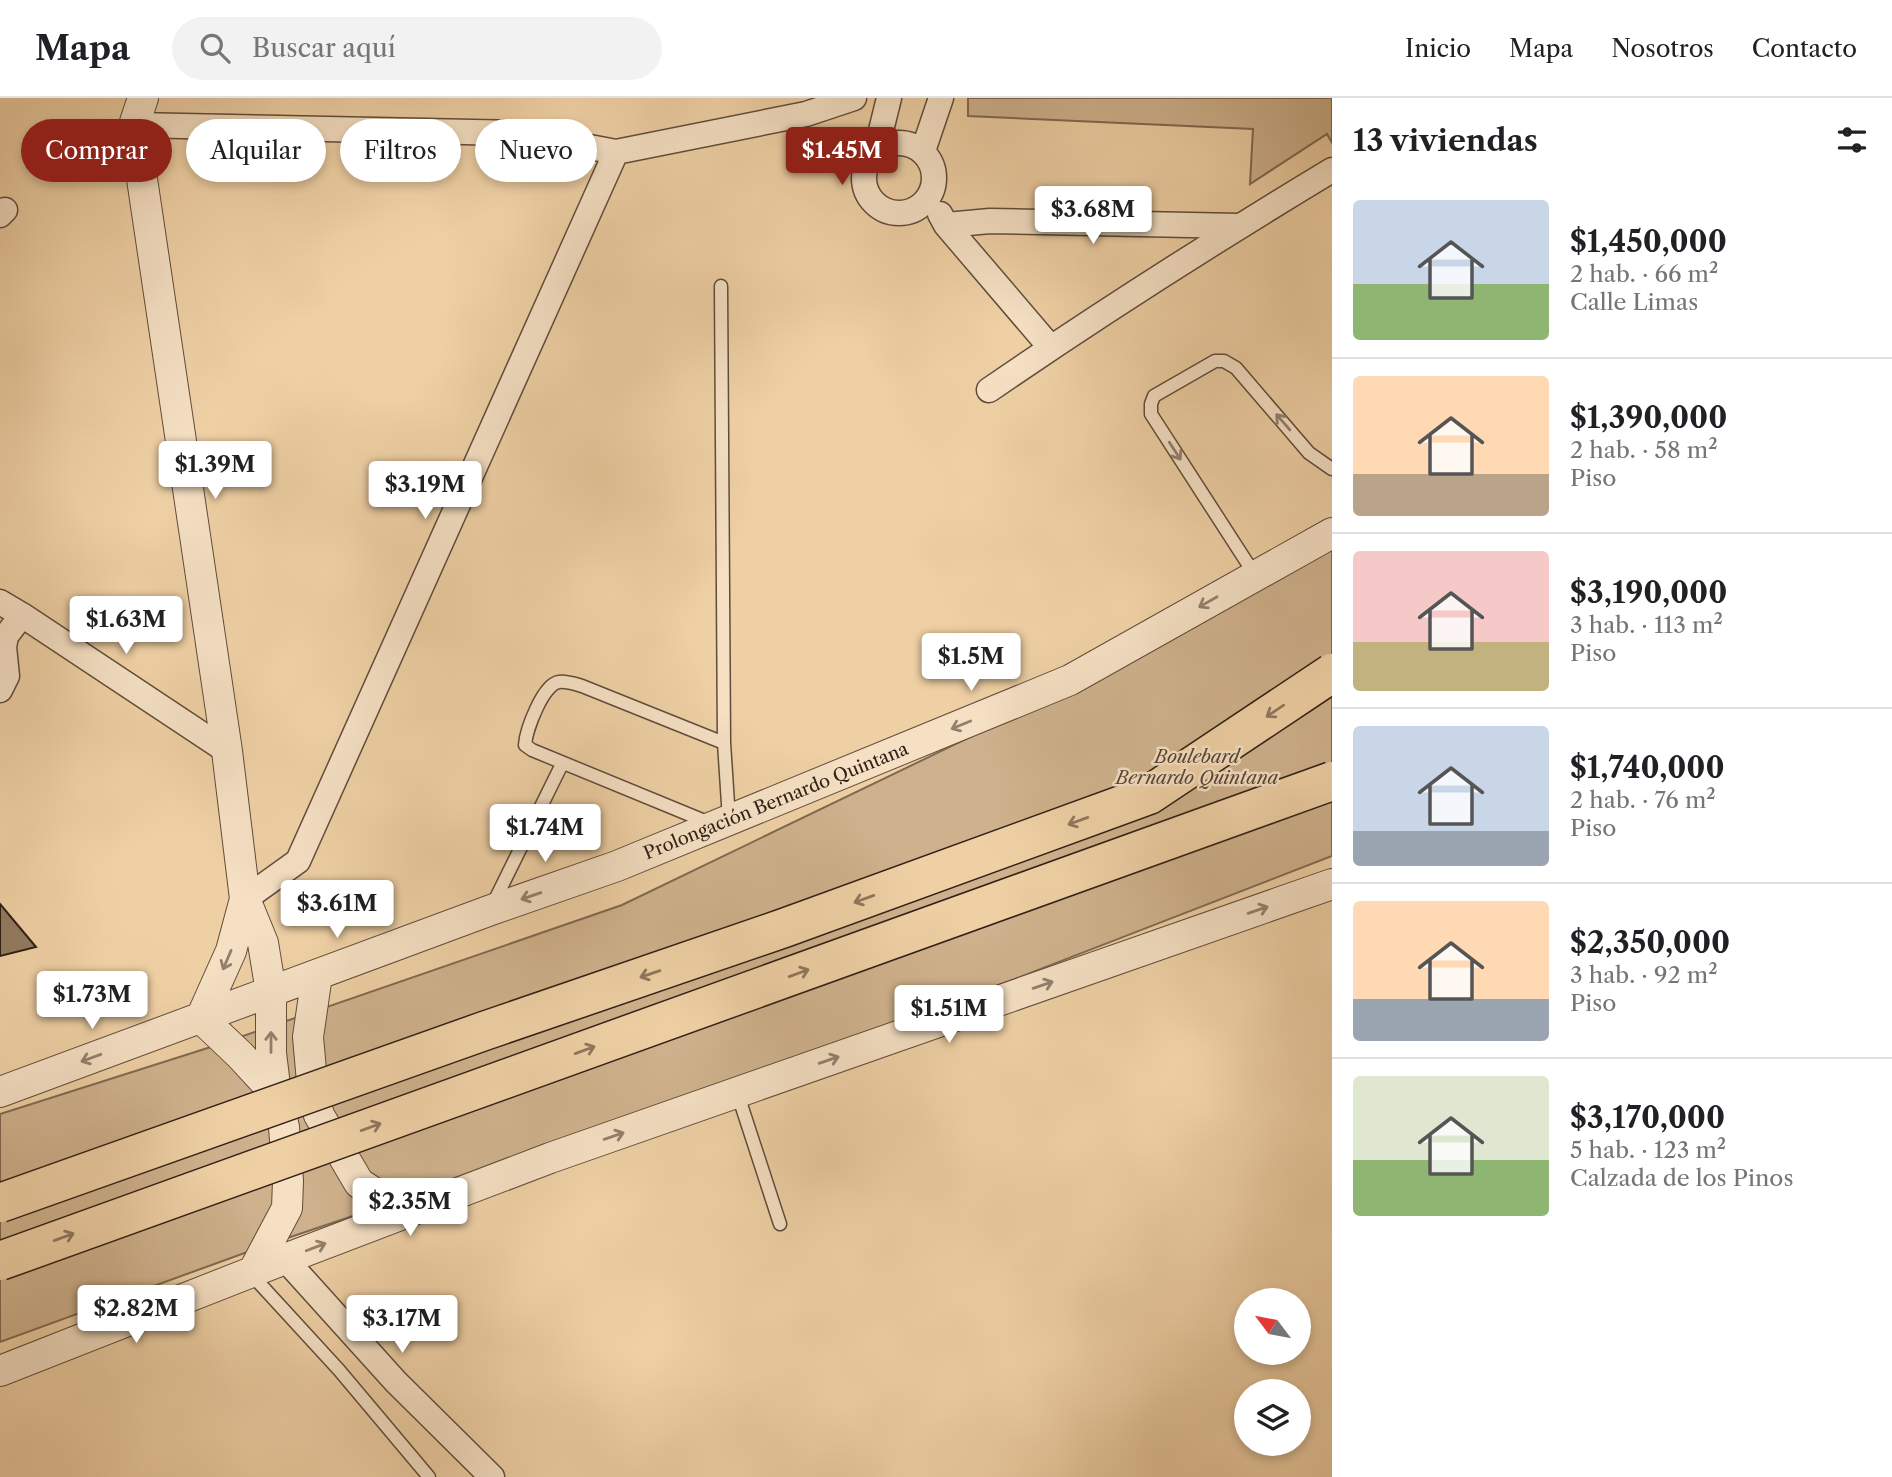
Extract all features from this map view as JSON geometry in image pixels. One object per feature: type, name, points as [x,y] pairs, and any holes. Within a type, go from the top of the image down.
[{"type":"main road","points":[[0,1203],[484,1031],[784,928],[1149,795],[1332,673]]},
{"type":"main road","points":[[0,1261],[1332,781]]},
{"type":"street","points":[[251,1272],[287,1208],[284,1127],[276,1094],[271,1053],[271,992],[263,943],[245,899],[139,111],[516,133],[616,152],[806,114],[854,98]]},
{"type":"street","points":[[876,151],[889,98]]},
{"type":"street","points":[[923,151],[941,98]]},
{"type":"street","points":[[900,142],[923,151],[934,172],[934,184],[922,205],[912,212],[899,214],[887,212],[877,206],[868,196],[864,185],[864,172],[876,151],[900,142]]},
{"type":"street","points":[[276,1094],[201,1018],[231,951],[245,899],[298,861],[616,152]]},
{"type":"street","points":[[989,390],[1239,226],[1332,170]]},
{"type":"street","points":[[930,195],[946,225],[1051,348]]},
{"type":"street","points":[[946,225],[990,221],[1239,226]]},
{"type":"street","name":"Prolongación Bernardo Quintana","points":[[0,1091],[617,866],[1070,680],[1332,533]]},
{"type":"street","points":[[0,602],[227,751]]},
{"type":"street","points":[[0,690],[7,676],[4,647],[6,636],[22,615]]},
{"type":"street","points":[[3,1369],[550,1158],[1332,884]]},
{"type":"street","points":[[317,975],[308,1037],[313,1093],[319,1115],[359,1183],[405,1213]]},
{"type":"street","points":[[285,1259],[396,1382],[492,1477]]},
{"type":"lane","points":[[721,286],[724,743],[722,823],[562,764],[526,745],[526,734],[545,692],[551,684],[561,681],[582,686],[724,743]]},
{"type":"lane","points":[[1255,575],[1151,414],[1154,396],[1215,361],[1224,361],[1236,368],[1309,453],[1332,469]]},
{"type":"lane","points":[[491,910],[562,764]]},
{"type":"lane","points":[[737,1093],[780,1224]]},
{"type":"lane","points":[[251,1272],[429,1477]]},
{"type":"green space","points":[[968,98],[1332,98],[1332,143],[1327,134],[1250,184],[1253,129],[968,116]]},
{"type":"green space","name":"Boulebard Bernardo Quintana","points":[[1332,543],[1332,856],[749,1082],[261,1247],[0,1342],[0,1114],[214,1046],[622,905],[1074,687]]},
{"type":"building","points":[[0,904],[36,947],[0,956]]}]
